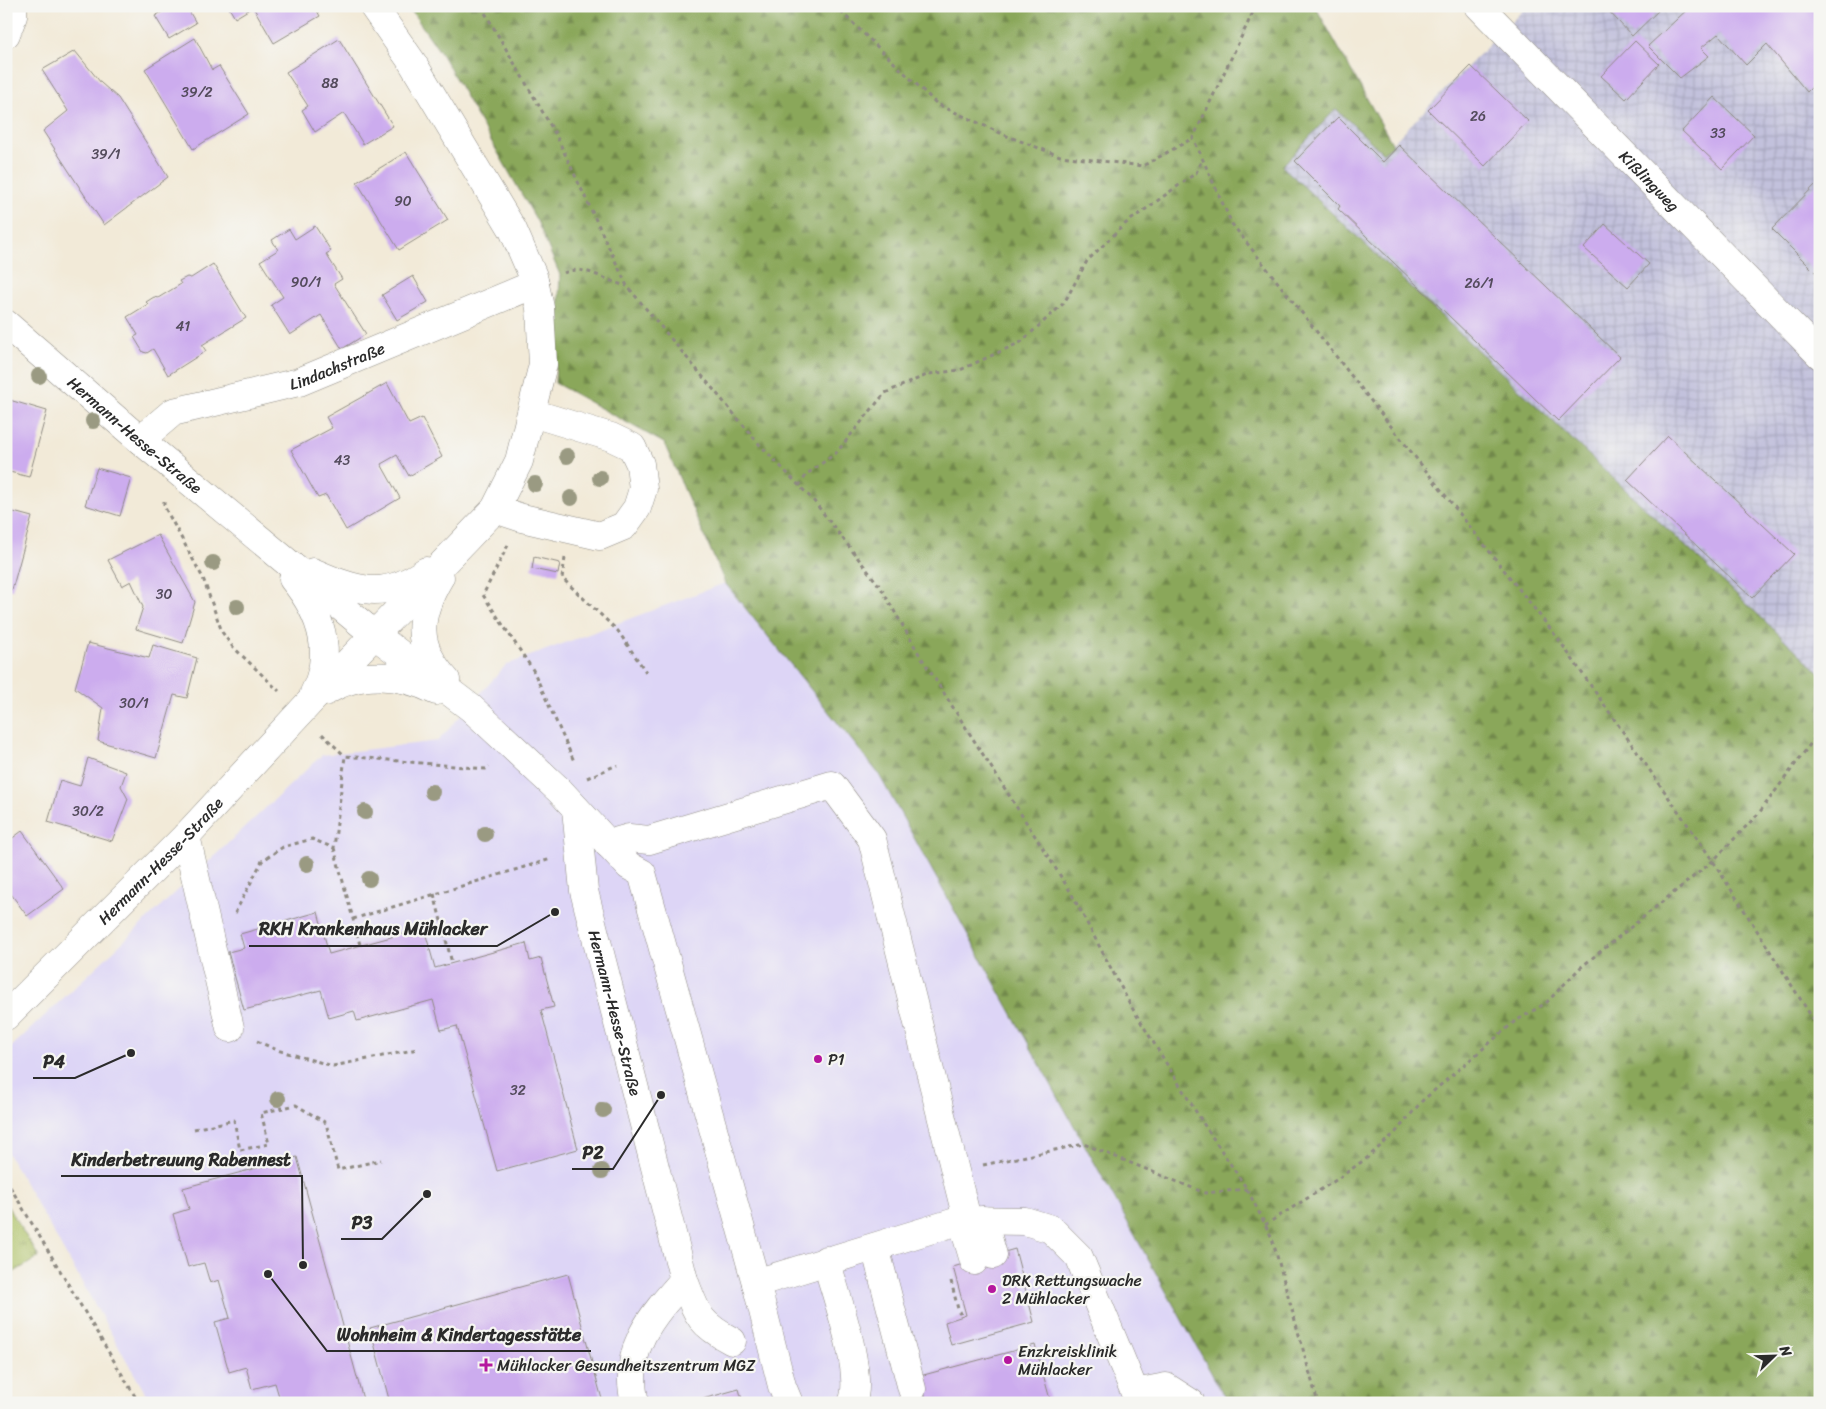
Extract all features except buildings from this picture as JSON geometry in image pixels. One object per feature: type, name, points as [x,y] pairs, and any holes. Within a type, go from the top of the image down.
[{"type":"street","points":[[6,34],[13,16],[13,6]]},
{"type":"street","points":[[373,6],[412,62],[513,230],[537,291],[544,341],[543,364],[519,461],[495,509],[375,635]]},
{"type":"street","name":"Kißlingweg","points":[[1479,6],[1820,355]]},
{"type":"street","name":"Lindachstraße","points":[[149,448],[173,412],[299,382],[537,291]]},
{"type":"street","name":"Hermann-Hesse-Straße","points":[[6,324],[149,448],[375,635],[471,708],[560,791],[629,866],[642,873],[756,1283],[782,1386],[790,1403]]},
{"type":"street","points":[[495,509],[522,518],[600,536],[624,526],[637,508],[643,489],[640,464],[632,447],[532,413]]},
{"type":"street","points":[[265,544],[310,571],[350,588],[374,591],[396,586],[421,575],[456,549]]},
{"type":"street","name":"Hermann-Hesse-Straße","points":[[265,544],[297,584],[314,610],[323,635],[325,656],[322,678],[305,707]]},
{"type":"street","points":[[456,549],[433,588],[424,611],[422,638],[434,667],[471,708]]},
{"type":"street","name":"Hermann-Hesse-Straße","points":[[6,1016],[186,836],[305,707],[375,635]]},
{"type":"street","name":"Hermann-Hesse-Straße","points":[[305,707],[334,686],[358,678],[388,677],[420,682],[471,708]]},
{"type":"street","points":[[608,844],[629,838],[649,840],[832,785],[872,840],[956,1170],[983,1258]]},
{"type":"street","name":"Hermann-Hesse-Straße","points":[[576,809],[584,891],[684,1280],[698,1316],[712,1330],[732,1341]]},
{"type":"street","points":[[186,836],[230,1028]]},
{"type":"street","points":[[756,1283],[826,1260],[971,1219],[1025,1221],[1051,1229],[1079,1257],[1135,1392],[1166,1387],[1191,1403]]},
{"type":"street","points":[[875,1247],[912,1389]]},
{"type":"street","points":[[826,1260],[855,1369],[856,1394],[852,1403]]},
{"type":"street","points":[[635,1403],[631,1362],[641,1335],[656,1312],[684,1280]]},
{"type":"path","points":[[481,6],[556,135],[627,286],[758,444],[813,500],[881,588],[919,654],[1070,891],[1131,1006],[1203,1124],[1247,1189],[1272,1238],[1318,1403]]},
{"type":"path","points":[[835,6],[937,104],[1007,136],[1060,156],[1143,166],[1193,138],[1256,6]]},
{"type":"path","points":[[1193,138],[1232,224],[1559,640],[1713,861],[1820,1030]]},
{"type":"path","points":[[799,486],[807,474],[836,453],[885,393],[929,374],[960,370],[1021,342],[1064,302],[1087,261],[1125,224],[1196,173],[1202,159]]},
{"type":"path","points":[[537,291],[565,272],[580,269],[614,284],[627,286]]},
{"type":"path","points":[[149,448],[164,506],[203,578],[222,632],[232,646],[305,707],[345,756],[486,769],[512,747]]},
{"type":"path","points":[[522,518],[482,595],[533,670],[575,763]]},
{"type":"path","points":[[570,530],[562,578],[618,631],[646,672]]},
{"type":"path","points":[[1265,1225],[1367,1158],[1395,1134],[1422,1101],[1514,1022],[1546,1003],[1580,968],[1713,861],[1759,813],[1820,731]]},
{"type":"path","points":[[345,756],[334,848],[360,945]]},
{"type":"path","points":[[208,936],[226,925],[237,910],[262,861],[282,848],[312,839],[334,848]]},
{"type":"path","points":[[353,919],[580,850]]},
{"type":"path","points":[[434,894],[452,963]]},
{"type":"path","points":[[230,1028],[277,1050],[333,1066],[418,1048]]},
{"type":"path","points":[[194,1129],[234,1120],[240,1150],[268,1144],[261,1113],[296,1105],[326,1123],[338,1170],[381,1160]]},
{"type":"path","points":[[956,1170],[1084,1144],[1205,1193],[1247,1189]]},
{"type":"path","points":[[6,1180],[139,1403]]},
{"type":"shaded area","points":[[1527,6],[1820,6],[1820,673],[1281,166],[1336,109],[1383,153]]},
{"type":"shaded area","points":[[725,583],[878,773],[1228,1403],[151,1403],[6,1150],[6,1052],[322,755],[438,741],[506,665]]},
{"type":"green space","points":[[408,6],[1315,6],[1393,145],[1383,153],[1336,109],[1282,166],[1820,673],[1820,1403],[1228,1403],[878,773],[725,583],[664,443],[555,383],[560,275],[537,221],[442,55]]},
{"type":"green space","points":[[6,1204],[39,1257],[6,1277]]},
{"type":"place","name":"RKH Krankenhaus Mühlacker","points":[[555,912]]},
{"type":"place","name":"P4","points":[[131,1053]]},
{"type":"place","name":"P1","points":[[818,1059]]},
{"type":"place","name":"P2","points":[[661,1095]]},
{"type":"place","name":"P3","points":[[427,1194]]},
{"type":"place","name":"Kinderbetreuung Rabennest","points":[[303,1265]]},
{"type":"place","name":"Wohnheim & Kindertagesstätte","points":[[268,1274]]},
{"type":"place","name":"DRK Rettungswache 2 Mühlacker","points":[[992,1289]]},
{"type":"place","name":"Enzkreisklinik Mühlacker","points":[[1008,1360]]},
{"type":"place","name":"Mühlacker Gesundheitszentrum MGZ","points":[[486,1365]]}]
